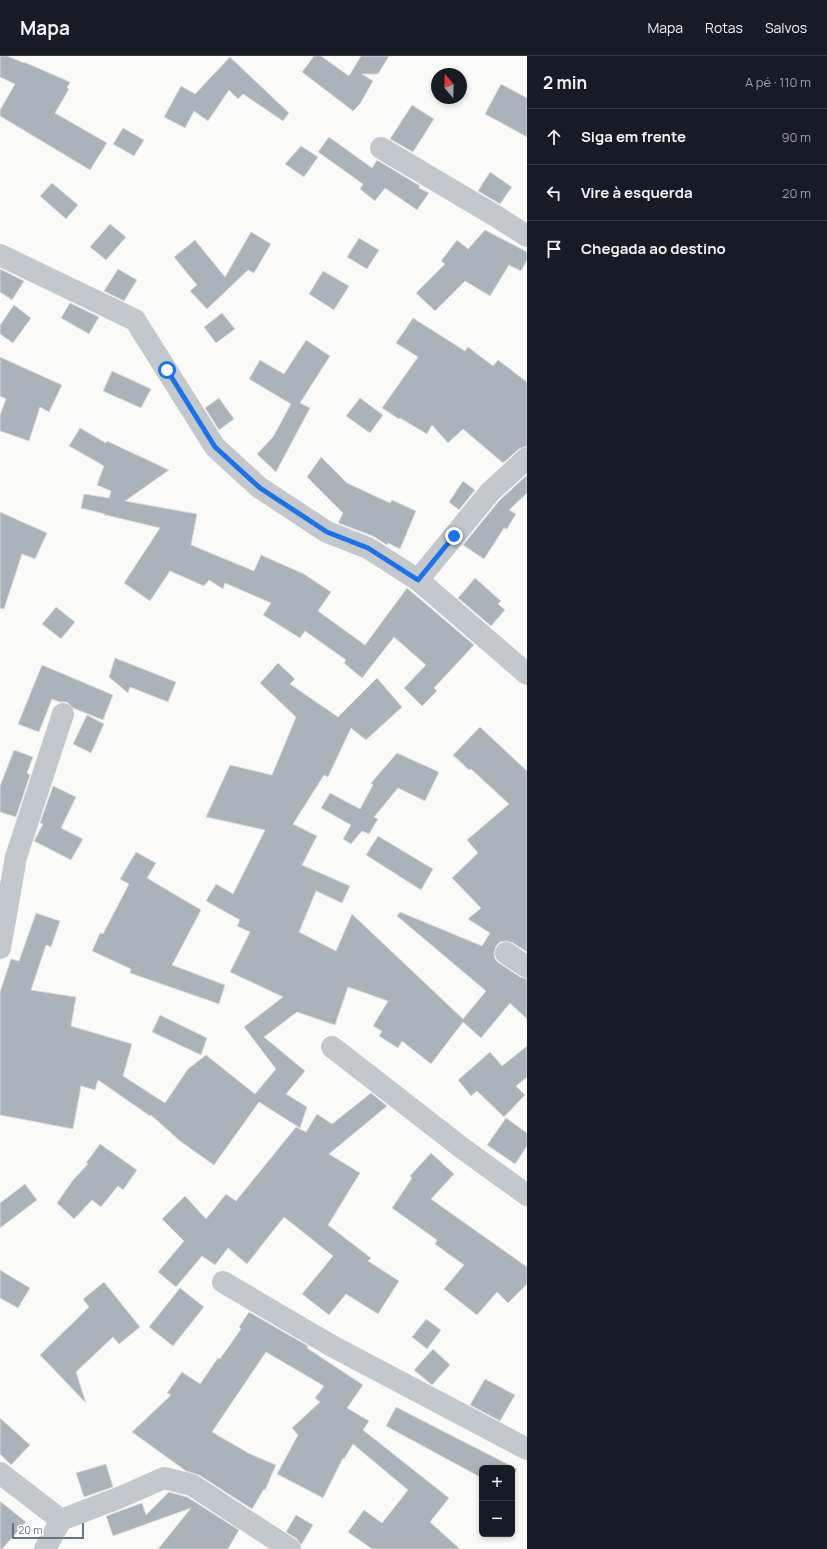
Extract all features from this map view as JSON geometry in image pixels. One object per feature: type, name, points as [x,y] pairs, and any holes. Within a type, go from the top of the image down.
[{"type":"street","points":[[382,148],[527,236]]},
{"type":"street","points":[[0,255],[135,320],[215,447],[260,488],[327,532],[368,548],[418,580],[527,674]]},
{"type":"street","points":[[418,580],[490,492],[527,458]]},
{"type":"street","points":[[0,948],[16,857],[63,714]]},
{"type":"street","points":[[506,953],[527,967]]},
{"type":"street","points":[[332,1047],[462,1148],[527,1195]]},
{"type":"street","points":[[223,1282],[332,1346],[527,1449]]},
{"type":"street","points":[[0,1473],[61,1520]]},
{"type":"street","points":[[45,1549],[61,1520],[121,1497],[164,1478],[192,1485],[290,1549]]},
{"type":"building","points":[[0,56],[7,56],[24,62],[70,82],[67,88],[69,89],[55,113],[107,143],[90,170],[0,116],[0,110],[15,84],[0,77]]},
{"type":"building","points":[[314,56],[321,56],[349,76],[361,56],[389,56],[378,74],[362,74],[373,81],[360,104],[353,111],[302,72]]},
{"type":"building","points":[[230,57],[289,113],[283,121],[243,94],[238,99],[229,90],[208,121],[194,111],[185,128],[164,117],[181,86],[195,94]]},
{"type":"building","points":[[501,84],[527,98],[527,137],[485,114]]},
{"type":"building","points":[[412,105],[434,119],[413,152],[390,139]]},
{"type":"building","points":[[123,128],[144,140],[134,156],[113,144]]},
{"type":"building","points":[[329,137],[372,168],[377,160],[429,193],[417,210],[385,188],[375,201],[360,189],[363,184],[318,152]]},
{"type":"building","points":[[301,146],[318,157],[304,177],[285,164]]},
{"type":"building","points":[[490,172],[512,187],[500,204],[478,191]]},
{"type":"building","points":[[52,183],[78,205],[66,219],[40,196]]},
{"type":"building","points":[[110,224],[126,237],[106,260],[90,247]]},
{"type":"building","points":[[485,230],[527,252],[527,260],[521,271],[509,265],[490,296],[465,281],[435,311],[416,293],[445,264],[441,261],[457,240],[468,249]]},
{"type":"building","points":[[251,232],[271,244],[254,273],[248,270],[207,309],[190,291],[197,285],[174,257],[195,240],[225,277]]},
{"type":"building","points":[[359,238],[379,250],[367,269],[347,257]]},
{"type":"building","points":[[0,269],[24,281],[12,300],[0,292]]},
{"type":"building","points":[[118,269],[137,280],[124,301],[104,291]]},
{"type":"building","points":[[323,271],[349,286],[334,310],[309,294]]},
{"type":"building","points":[[70,303],[99,317],[89,334],[61,318]]},
{"type":"building","points":[[14,305],[31,318],[13,343],[0,334],[0,325]]},
{"type":"building","points":[[222,313],[235,329],[216,343],[204,327]]},
{"type":"building","points":[[413,318],[465,351],[468,347],[493,366],[498,360],[527,382],[527,446],[519,449],[503,463],[463,429],[448,443],[432,425],[427,434],[382,408],[418,357],[396,343]]},
{"type":"building","points":[[306,340],[330,356],[300,403],[310,408],[276,472],[257,454],[273,437],[291,404],[249,379],[260,360],[284,374]]},
{"type":"building","points":[[0,357],[62,385],[49,412],[40,407],[29,441],[0,431],[0,415],[6,399],[0,396]]},
{"type":"building","points":[[112,371],[151,389],[141,408],[103,391]]},
{"type":"building","points":[[219,398],[234,419],[219,430],[205,408]]},
{"type":"building","points":[[360,398],[383,415],[370,433],[346,416]]},
{"type":"building","points":[[80,428],[106,443],[107,441],[169,470],[125,501],[197,514],[191,545],[254,571],[261,555],[304,574],[331,592],[318,611],[365,645],[407,588],[474,645],[434,688],[437,691],[422,706],[404,688],[426,665],[394,637],[362,678],[344,663],[346,660],[305,631],[300,638],[263,615],[271,603],[225,583],[223,589],[209,580],[204,586],[170,571],[150,601],[124,583],[160,528],[106,515],[104,516],[105,514],[81,508],[84,494],[109,498],[111,491],[97,485],[104,466],[69,446]]},
{"type":"building","points":[[321,457],[347,483],[390,503],[392,500],[416,511],[400,549],[388,543],[387,545],[373,536],[338,523],[343,513],[307,477]]},
{"type":"building","points":[[527,475],[527,493],[509,510],[516,514],[507,529],[504,528],[484,559],[463,545],[499,501]]},
{"type":"building","points":[[463,481],[475,490],[459,510],[449,502]]},
{"type":"building","points":[[0,512],[47,533],[35,559],[22,554],[4,609],[0,608]]},
{"type":"building","points":[[475,578],[501,601],[498,604],[505,610],[491,626],[458,598]]},
{"type":"building","points":[[56,607],[75,622],[61,639],[42,624]]},
{"type":"building","points":[[115,658],[176,682],[168,702],[130,687],[128,693],[109,677]]},
{"type":"building","points":[[278,663],[295,679],[290,684],[338,717],[377,678],[402,707],[366,740],[351,728],[328,777],[324,775],[293,824],[317,836],[302,865],[350,886],[342,903],[316,891],[299,932],[336,951],[352,914],[463,1019],[486,991],[397,916],[400,912],[482,946],[490,933],[468,919],[481,908],[452,878],[478,853],[467,840],[509,804],[471,769],[469,770],[453,755],[480,727],[527,771],[527,952],[513,943],[506,941],[500,942],[496,946],[494,953],[495,959],[499,963],[520,977],[527,979],[527,1019],[510,1003],[481,1038],[463,1022],[431,1064],[402,1041],[398,1048],[379,1036],[382,1031],[373,1026],[388,1001],[348,987],[335,1025],[297,1012],[264,1037],[305,1071],[286,1094],[307,1107],[300,1128],[259,1102],[214,1165],[180,1141],[151,1115],[150,1116],[98,1080],[95,1090],[81,1086],[73,1129],[0,1115],[0,992],[11,959],[19,961],[36,913],[60,921],[51,947],[46,945],[31,990],[76,997],[71,1026],[132,1044],[123,1076],[165,1103],[188,1069],[206,1055],[255,1094],[276,1069],[244,1027],[283,997],[230,972],[250,932],[237,926],[240,920],[206,901],[216,884],[233,894],[265,830],[206,817],[230,765],[272,775],[296,717],[260,683]]},
{"type":"building","points":[[42,665],[113,695],[103,720],[73,708],[67,702],[60,702],[52,699],[39,732],[18,724]]},
{"type":"building","points":[[87,715],[104,724],[91,753],[73,744]]},
{"type":"building","points":[[14,750],[33,757],[27,773],[30,775],[16,817],[0,812],[0,786]]},
{"type":"building","points":[[397,753],[439,772],[425,801],[398,788],[374,817],[378,819],[369,834],[362,831],[351,844],[343,839],[351,825],[321,808],[330,793],[360,809],[373,785],[371,783]]},
{"type":"building","points":[[53,786],[76,797],[61,828],[83,839],[71,860],[34,841],[43,824],[40,823]]},
{"type":"building","points":[[378,836],[433,869],[421,890],[366,855]]},
{"type":"building","points":[[136,852],[156,863],[147,878],[201,910],[172,965],[225,985],[219,1004],[130,973],[131,969],[92,951],[100,933],[103,934],[129,884],[120,879]]},
{"type":"building","points":[[160,1015],[207,1038],[201,1055],[152,1032]]},
{"type":"building","points":[[527,1046],[527,1077],[516,1086],[525,1095],[504,1117],[477,1091],[471,1096],[458,1080],[490,1052],[502,1066]]},
{"type":"building","points":[[371,1093],[387,1106],[329,1154],[360,1173],[328,1225],[371,1258],[368,1261],[399,1281],[378,1314],[346,1294],[329,1315],[302,1294],[333,1256],[284,1217],[247,1264],[228,1248],[215,1265],[202,1256],[176,1287],[158,1272],[184,1241],[162,1219],[185,1196],[206,1219],[226,1194],[236,1201],[296,1127],[306,1132],[317,1114],[332,1124]]},
{"type":"building","points":[[506,1118],[527,1133],[527,1146],[515,1164],[487,1145]]},
{"type":"building","points":[[100,1144],[137,1170],[123,1190],[118,1186],[101,1207],[92,1200],[74,1219],[57,1203],[73,1180],[88,1164],[86,1163]]},
{"type":"building","points":[[431,1153],[454,1174],[431,1199],[527,1267],[527,1284],[508,1303],[497,1292],[477,1315],[444,1289],[464,1265],[435,1244],[437,1240],[392,1208],[412,1178],[410,1176]]},
{"type":"building","points":[[25,1184],[37,1200],[0,1228],[0,1203]]},
{"type":"building","points":[[0,1270],[30,1288],[18,1308],[0,1298]]},
{"type":"building","points":[[104,1282],[140,1327],[119,1344],[113,1337],[76,1372],[86,1403],[40,1355],[89,1307],[83,1299]]},
{"type":"building","points":[[180,1288],[204,1307],[173,1346],[149,1327]]},
{"type":"building","points":[[249,1312],[308,1346],[307,1348],[363,1385],[347,1408],[369,1421],[363,1430],[449,1498],[430,1522],[460,1549],[372,1549],[348,1532],[364,1510],[382,1523],[408,1490],[353,1444],[344,1459],[343,1458],[323,1498],[277,1474],[298,1435],[292,1428],[320,1402],[315,1398],[324,1386],[266,1352],[212,1432],[250,1454],[276,1465],[265,1490],[264,1489],[252,1509],[199,1475],[186,1471],[132,1432],[171,1395],[167,1393],[182,1372],[200,1384],[241,1329],[239,1327]]},
{"type":"building","points":[[426,1319],[441,1330],[427,1349],[412,1337]]},
{"type":"building","points":[[433,1349],[450,1365],[432,1385],[414,1370]]},
{"type":"building","points":[[485,1379],[515,1395],[500,1421],[470,1405]]},
{"type":"building","points":[[396,1407],[509,1465],[479,1465],[479,1476],[386,1426]]},
{"type":"building","points":[[0,1418],[30,1445],[11,1465],[0,1454]]},
{"type":"building","points":[[106,1464],[113,1487],[84,1497],[76,1473]]},
{"type":"building","points":[[169,1492],[187,1497],[239,1530],[228,1549],[158,1549],[191,1508],[113,1536],[106,1516],[142,1503],[146,1515]]},
{"type":"building","points":[[0,1501],[26,1522],[2,1549],[0,1549]]},
{"type":"building","points":[[296,1515],[313,1525],[301,1545],[297,1539],[286,1532]]},
{"type":"route","points":[[167,370],[215,447],[260,488],[327,532],[368,548],[418,580],[454,536]]}]
